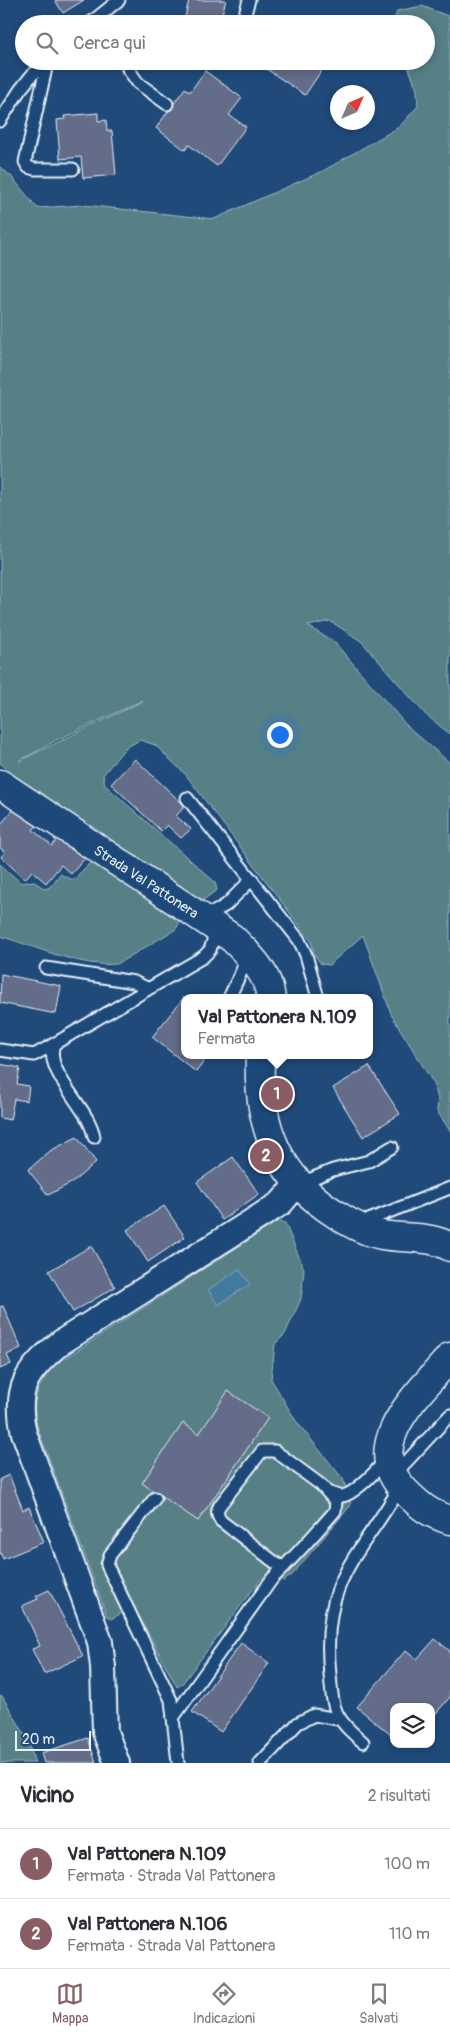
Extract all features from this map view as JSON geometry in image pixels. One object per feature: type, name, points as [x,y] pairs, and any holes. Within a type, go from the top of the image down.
[{"type":"street","name":"Strada Val Pattonera","points":[[0,784],[232,938],[261,969],[270,989],[270,994]]},
{"type":"street","points":[[260,1059],[258,1088],[268,1130],[282,1162],[297,1184],[320,1205],[354,1225],[383,1235],[423,1239],[450,1247]]},
{"type":"street","points":[[117,1763],[105,1732],[103,1667],[100,1642],[24,1433],[19,1412],[20,1397],[33,1369],[60,1343],[281,1204],[297,1184]]},
{"type":"street","points":[[450,1357],[401,1415],[390,1435],[394,1471],[431,1514],[450,1520]]},
{"type":"lane","points":[[100,15],[119,0]]},
{"type":"lane","points":[[245,15],[249,0]]},
{"type":"lane","points":[[0,121],[20,90],[39,70]]},
{"type":"lane","points":[[46,70],[25,162],[28,167],[34,169],[74,169]]},
{"type":"lane","points":[[129,70],[138,82],[167,104]]},
{"type":"lane","points":[[187,798],[299,940],[306,955],[317,994]]},
{"type":"lane","points":[[0,1050],[34,1055],[203,957],[210,950],[210,924],[252,879]]},
{"type":"lane","points":[[231,994],[243,968],[243,948]]},
{"type":"lane","points":[[46,968],[134,982],[147,988]]},
{"type":"lane","points":[[54,1044],[51,1051],[56,1070],[92,1126],[94,1137]]},
{"type":"lane","points":[[297,1184],[315,1179],[333,1170],[368,1161],[392,1147]]},
{"type":"lane","points":[[354,1225],[450,1188]]},
{"type":"lane","points":[[363,1742],[338,1718],[333,1701],[328,1660],[331,1611],[339,1586],[394,1471],[450,1415]]},
{"type":"lane","points":[[173,1718],[272,1579],[284,1567],[335,1511],[336,1502],[330,1493],[275,1451],[262,1451],[217,1510],[221,1521],[277,1564],[284,1567]]},
{"type":"lane","points":[[330,1493],[341,1496],[350,1493],[375,1474],[394,1471]]},
{"type":"lane","points":[[155,1498],[110,1555],[107,1565],[171,1700],[178,1763]]},
{"type":"lane","points":[[260,1763],[298,1723],[314,1715],[338,1718]]},
{"type":"green space","points":[[422,6],[448,16],[450,25],[450,734],[426,715],[361,641],[330,621],[308,626],[335,643],[407,726],[450,763],[450,1131],[437,1111],[438,1099],[434,1084],[392,1016],[363,935],[329,965],[321,964],[314,954],[311,941],[186,775],[155,745],[140,740],[125,748],[103,775],[105,785],[215,882],[217,890],[203,900],[190,895],[25,785],[0,763],[0,167],[11,176],[37,208],[83,205],[214,219],[323,171],[399,127],[418,106],[417,90],[409,70],[435,70],[435,15],[396,15],[397,11]],"holes":[[[143,700],[143,701],[19,761],[55,741]]]},
{"type":"green space","points":[[94,859],[181,920],[176,929],[117,964],[89,963],[74,960],[0,936],[0,864],[21,883],[33,881],[45,889],[50,887],[60,874],[73,880]]},
{"type":"green space","points":[[278,1221],[285,1223],[304,1269],[301,1299],[285,1334],[275,1344],[271,1379],[296,1421],[343,1479],[351,1505],[292,1575],[284,1581],[273,1573],[267,1574],[260,1580],[182,1684],[177,1687],[139,1616],[127,1610],[111,1619],[107,1616],[37,1426],[35,1401],[39,1388],[53,1366]]},
{"type":"green space","points":[[2,1696],[27,1738],[35,1763],[0,1763],[0,1697]]},
{"type":"water","points":[[239,1269],[250,1284],[218,1305],[208,1290]]},
{"type":"building","points":[[55,0],[84,0],[63,13]]},
{"type":"building","points":[[189,0],[226,0],[222,15],[185,15]]},
{"type":"building","points":[[268,70],[322,70],[305,95]]},
{"type":"building","points":[[205,71],[242,98],[229,115],[246,127],[217,166],[189,145],[185,150],[156,128],[185,88],[190,92]]},
{"type":"building","points":[[98,113],[98,121],[106,120],[107,131],[112,131],[116,175],[83,178],[81,157],[60,159],[57,120],[65,119],[64,116]]},
{"type":"building","points":[[135,759],[185,806],[176,816],[191,829],[181,838],[167,825],[161,831],[111,784]]},
{"type":"building","points":[[28,806],[43,819],[33,830],[52,846],[56,841],[54,839],[60,832],[87,856],[71,874],[61,865],[46,883],[32,871],[25,879],[1,857],[5,852],[0,848],[0,825],[14,809],[21,814]]},
{"type":"building","points":[[1,974],[61,986],[56,1014],[0,1003]]},
{"type":"building","points":[[181,1001],[181,1059],[206,1059],[196,1072],[152,1037]]},
{"type":"building","points":[[0,1064],[20,1068],[17,1084],[29,1086],[27,1101],[14,1099],[10,1120],[0,1118]]},
{"type":"building","points":[[369,1066],[400,1114],[363,1137],[333,1088]]},
{"type":"building","points":[[77,1137],[96,1162],[73,1182],[48,1195],[28,1170],[50,1151]]},
{"type":"building","points":[[233,1157],[259,1194],[222,1220],[197,1182]]},
{"type":"building","points":[[164,1206],[185,1237],[148,1262],[127,1230]]},
{"type":"building","points":[[91,1246],[115,1287],[73,1312],[49,1271]]},
{"type":"building","points":[[3,1306],[21,1348],[7,1355],[11,1364],[0,1369],[0,1307]]},
{"type":"building","points":[[228,1391],[268,1418],[198,1521],[142,1483],[183,1423],[199,1434]]},
{"type":"building","points":[[9,1475],[23,1510],[29,1507],[44,1542],[3,1559],[0,1552],[0,1479]]},
{"type":"building","points":[[49,1590],[83,1656],[44,1674],[32,1649],[40,1646],[22,1606],[38,1599],[36,1596]]},
{"type":"building","points":[[435,1639],[450,1651],[450,1697],[435,1714],[435,1703],[390,1703],[390,1734],[357,1707],[406,1650],[417,1659]]},
{"type":"building","points":[[241,1643],[269,1663],[221,1732],[192,1712]]},
{"type":"building","points":[[88,1738],[96,1763],[44,1763],[41,1753]]},
{"type":"place","name":"Val Pattonera N.109","points":[[277,1094]]},
{"type":"place","name":"Val Pattonera N.106","points":[[266,1156]]}]
